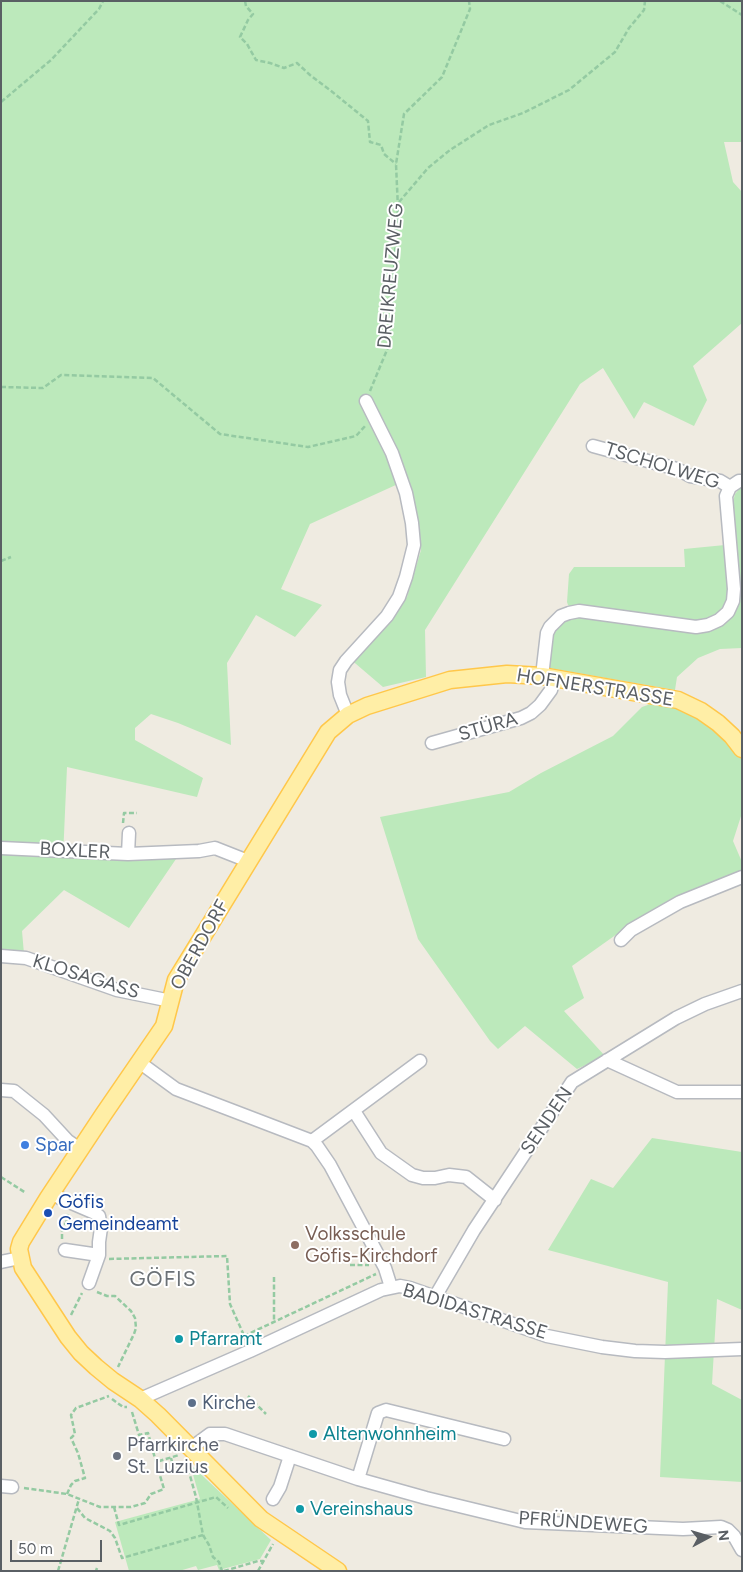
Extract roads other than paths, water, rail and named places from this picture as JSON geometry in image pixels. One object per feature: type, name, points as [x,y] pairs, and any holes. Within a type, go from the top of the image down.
[{"type":"main road","name":"HOFNERSTRASSE","points":[[348,715],[366,706],[450,680],[507,674],[548,677],[678,700],[701,711],[718,723],[742,749]]},
{"type":"main road","name":"OBERDORF","points":[[20,1258],[19,1249],[21,1242],[52,1192],[164,1026],[176,980],[328,732],[348,715]]},
{"type":"main road","points":[[20,1258],[23,1268],[60,1326],[81,1354],[136,1404],[191,1448],[262,1518],[338,1571]]},
{"type":"street","points":[[348,715],[340,695],[338,682],[340,670],[387,616],[399,598],[414,545],[406,493],[392,453],[366,401]]},
{"type":"street","name":"TSCHOLWEG","points":[[593,446],[677,469],[690,476],[720,481],[730,487]]},
{"type":"street","points":[[730,487],[742,481]]},
{"type":"street","name":"STÜRA","points":[[432,743],[521,718],[532,713],[550,690],[548,677],[548,633],[561,616],[580,611],[696,627],[708,625],[719,620],[728,612],[734,589],[726,496],[730,487]]},
{"type":"street","name":"BOXLER","points":[[1,848],[128,854],[129,834]]},
{"type":"street","points":[[128,854],[199,851],[215,848],[248,861]]},
{"type":"street","points":[[622,940],[631,930],[680,902],[742,877]]},
{"type":"street","name":"KLOSAGASS","points":[[1,956],[26,958],[117,990],[170,1001]]},
{"type":"street","name":"SENDEN","points":[[435,1297],[474,1230],[572,1082],[676,1018],[705,1004],[742,991]]},
{"type":"street","points":[[607,1060],[677,1092],[742,1092]]},
{"type":"street","points":[[312,1141],[420,1061]]},
{"type":"street","points":[[139,1062],[176,1089],[312,1141],[330,1166],[385,1268],[391,1287]]},
{"type":"street","points":[[1,1090],[14,1091],[44,1115],[68,1141],[81,1150]]},
{"type":"street","points":[[354,1110],[381,1153],[412,1175],[423,1178],[449,1175],[466,1177],[495,1200]]},
{"type":"street","points":[[52,1192],[60,1198],[99,1216],[101,1228],[98,1242],[99,1255],[89,1283]]},
{"type":"street","points":[[63,1245],[99,1255]]},
{"type":"street","points":[[1,1262],[20,1258]]},
{"type":"street","name":"BADIDASTRASSE","points":[[136,1404],[381,1290],[400,1286],[548,1336],[602,1347],[665,1352],[742,1349]]},
{"type":"street","points":[[358,1479],[378,1413],[386,1410],[504,1439]]},
{"type":"street","name":"PFRÜNDEWEG","points":[[191,1448],[210,1434],[225,1434],[358,1479],[525,1522],[682,1529],[721,1527],[728,1530],[734,1536],[742,1550]]},
{"type":"street","points":[[273,1499],[280,1486],[290,1456]]},
{"type":"place","name":"Spar","points":[[25,1145]]},
{"type":"place","name":"Göfis Gemeindeamt","points":[[48,1213]]},
{"type":"place","name":"Volksschule Göfis-Kirchdorf","points":[[295,1245]]},
{"type":"place","name":"Pfarramt","points":[[179,1339]]},
{"type":"place","name":"Kirche","points":[[192,1403]]},
{"type":"place","name":"Altenwohnheim","points":[[313,1434]]},
{"type":"place","name":"Pfarrkirche St. Luzius","points":[[117,1456]]},
{"type":"place","name":"Vereinshaus","points":[[300,1509]]},
{"type":"district","name":"GÖFIS","points":[[163,1280]]}]
